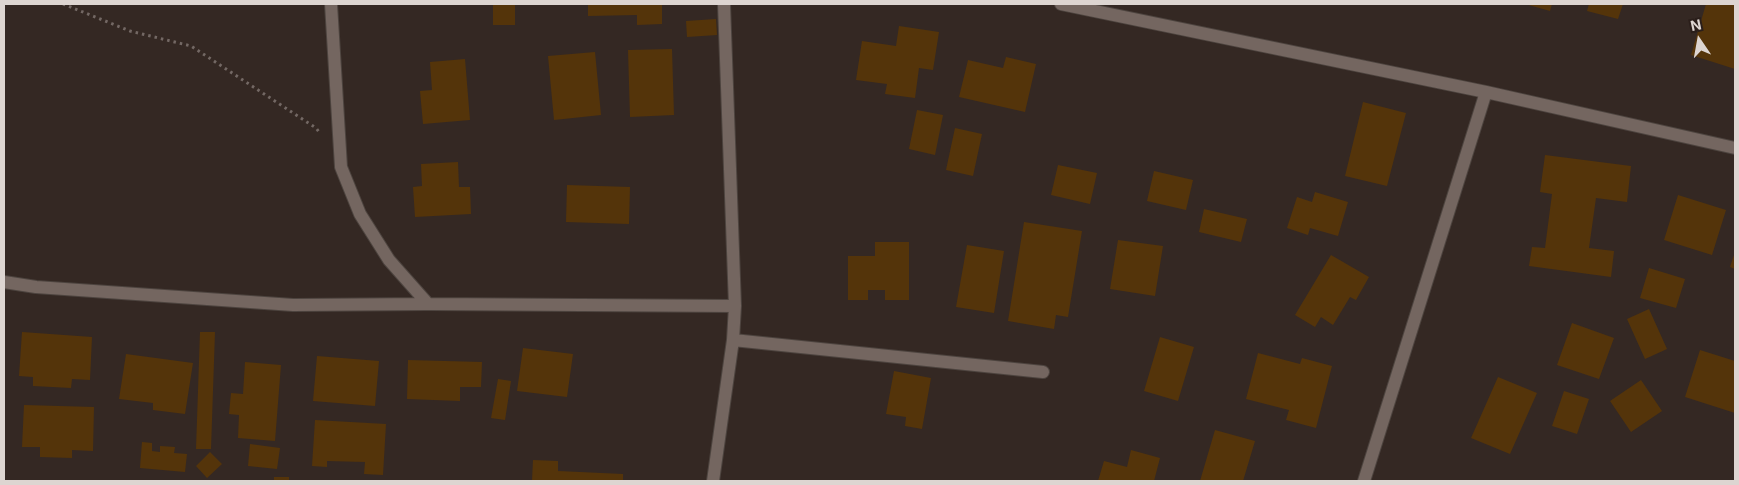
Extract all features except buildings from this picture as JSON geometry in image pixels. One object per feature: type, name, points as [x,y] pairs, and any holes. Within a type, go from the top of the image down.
[{"type":"street","points":[[331,4],[341,167],[360,214],[389,260],[428,304]]},
{"type":"street","points":[[713,481],[733,340],[735,306],[724,4]]},
{"type":"street","points":[[1061,4],[1104,8],[1735,148]]},
{"type":"street","points":[[1364,481],[1486,92]]},
{"type":"street","points":[[4,282],[36,288],[293,305],[735,306]]},
{"type":"street","points":[[733,340],[1043,372]]},
{"type":"path","points":[[64,4],[130,31],[191,46],[316,128],[321,136]]}]
